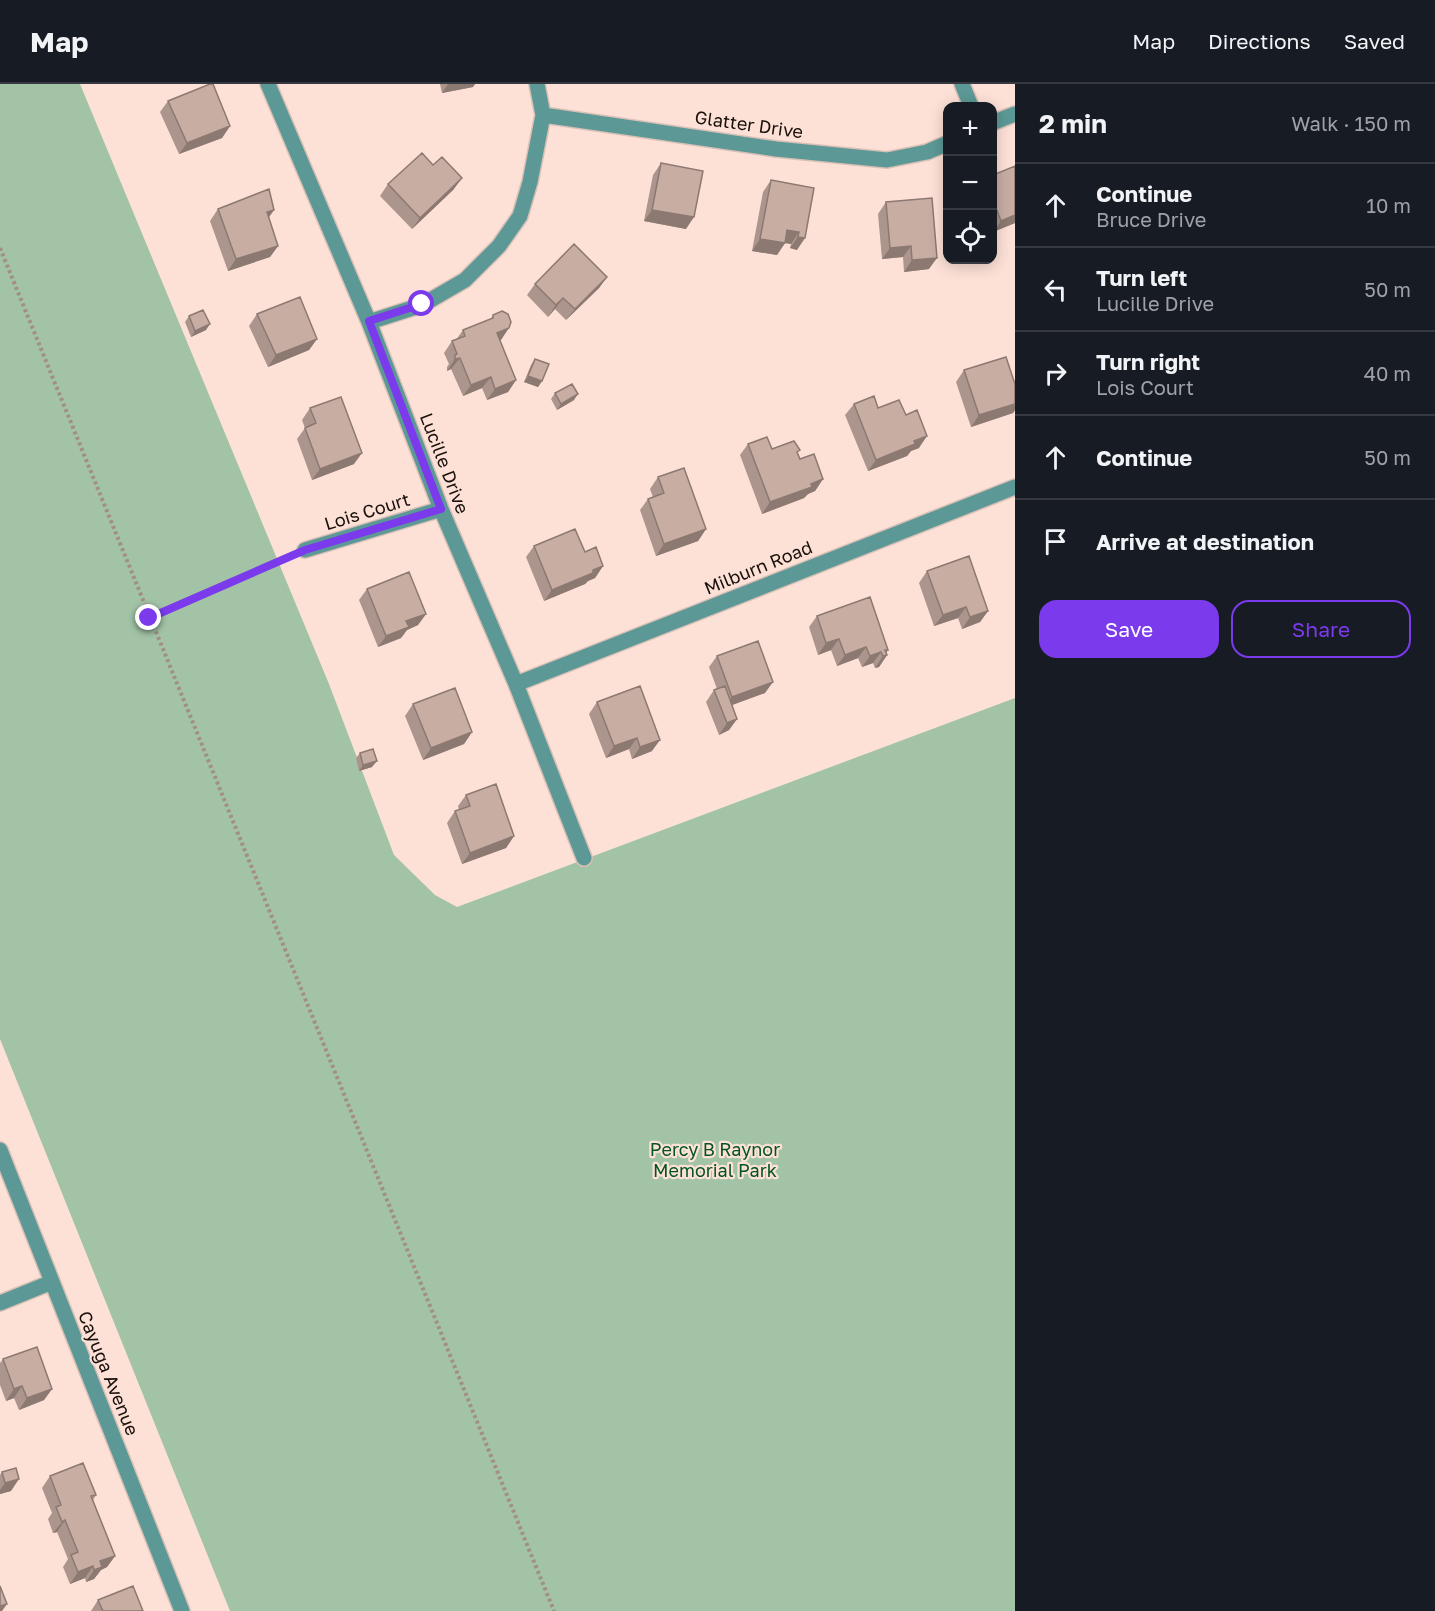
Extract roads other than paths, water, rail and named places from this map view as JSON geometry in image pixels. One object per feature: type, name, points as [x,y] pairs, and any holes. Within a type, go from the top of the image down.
[{"type":"street","name":"Lucille Drive","points":[[268,84],[369,321],[441,509],[516,684],[584,858]]},
{"type":"street","points":[[369,321],[422,304],[440,295],[465,280],[499,246],[520,216],[530,182],[543,115],[537,84]]},
{"type":"street","points":[[962,84],[969,102]]},
{"type":"street","points":[[997,121],[1015,114]]},
{"type":"street","name":"Glatter Drive","points":[[543,115],[776,149],[887,160],[927,152],[943,144]]},
{"type":"street","name":"Milburn Road","points":[[516,684],[1015,487]]},
{"type":"street","name":"Lois Court","points":[[305,550],[441,509]]},
{"type":"street","name":"Cayuga Avenue","points":[[0,1150],[182,1611]]},
{"type":"street","points":[[0,1303],[52,1282]]},
{"type":"park label","name":"Percy B Raynor Memorial Park","points":[[715,1159]]}]
